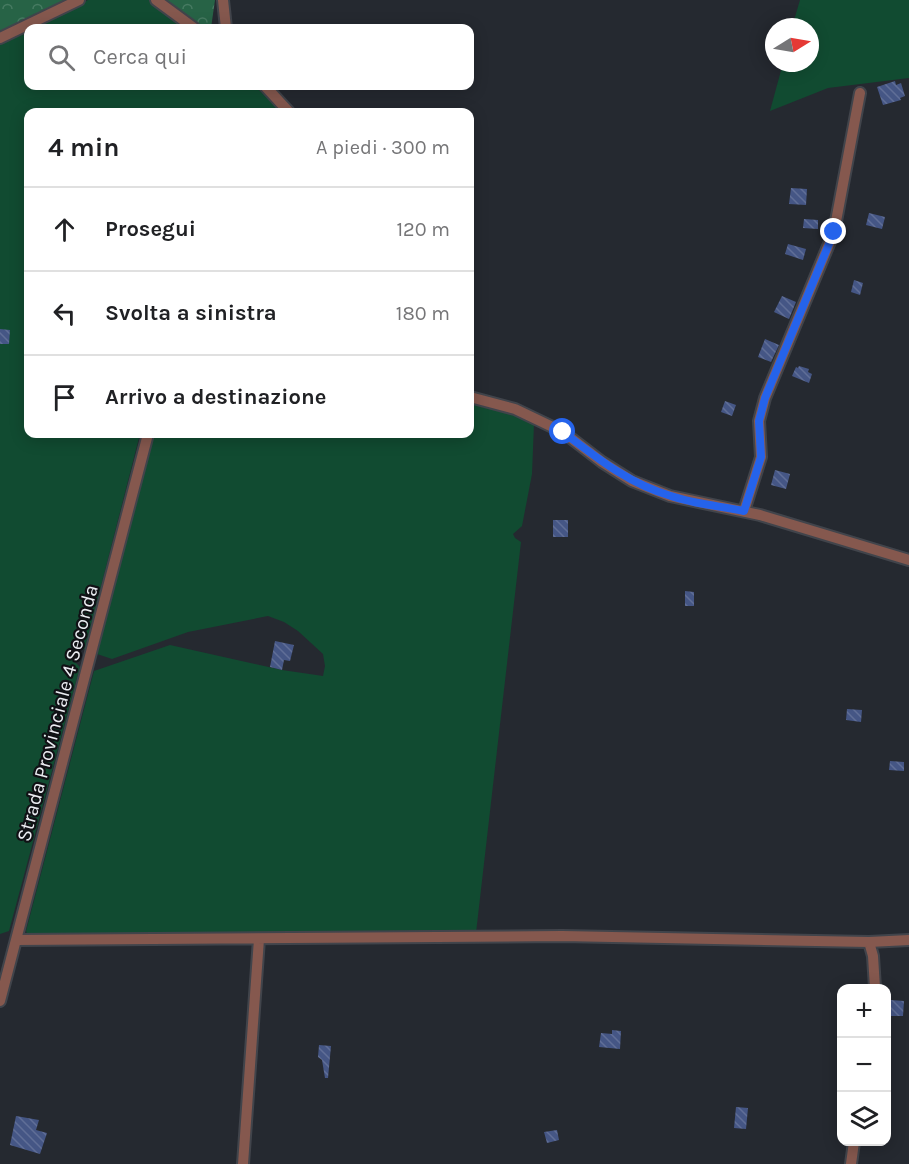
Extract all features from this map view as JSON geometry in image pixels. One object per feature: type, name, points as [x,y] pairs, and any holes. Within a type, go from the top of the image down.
[{"type":"street","points":[[29,24],[79,0]]},
{"type":"street","points":[[156,0],[189,24]]},
{"type":"street","points":[[223,0],[226,24]]},
{"type":"street","points":[[0,38],[24,26]]},
{"type":"street","points":[[269,90],[285,108]]},
{"type":"street","points":[[744,511],[761,457],[759,421],[765,398],[834,232],[860,93]]},
{"type":"street","points":[[474,398],[515,409],[563,432],[602,462],[632,481],[670,496],[744,511],[909,560]]},
{"type":"street","name":"Strada Provinciale 4 Seconda","points":[[0,1000],[147,438]]},
{"type":"street","points":[[16,940],[562,936],[869,942],[909,940]]},
{"type":"street","points":[[243,1164],[259,939]]},
{"type":"street","points":[[869,942],[873,956],[875,984]]},
{"type":"street","points":[[851,1164],[853,1146]]},
{"type":"green space","points":[[0,0],[72,0],[0,35]]},
{"type":"green space","points":[[88,0],[152,0],[182,24],[41,24]]},
{"type":"green space","points":[[163,0],[215,0],[212,24],[194,24]]},
{"type":"green space","points":[[800,0],[909,0],[909,78],[828,88],[770,111],[781,72],[819,72],[819,18],[795,18]]},
{"type":"green space","points":[[24,34],[24,90],[259,90],[277,108],[24,108],[24,438],[139,438],[85,649],[77,651],[74,661],[80,667],[9,931],[0,934],[0,42]]},
{"type":"green space","points":[[474,403],[507,410],[534,424],[532,474],[522,526],[513,534],[521,542],[476,933],[28,935],[26,931],[94,671],[170,645],[282,670],[323,676],[325,666],[323,654],[298,631],[268,616],[188,632],[112,659],[97,654],[153,438],[474,438]]},
{"type":"building","points":[[895,81],[896,85],[901,83],[905,96],[900,98],[901,100],[883,105],[877,87]]},
{"type":"building","points":[[791,188],[807,189],[806,205],[789,204]]},
{"type":"building","points":[[869,213],[885,217],[882,229],[866,225]]},
{"type":"building","points":[[804,219],[818,220],[818,229],[803,228]]},
{"type":"building","points":[[788,244],[806,249],[803,260],[785,254]]},
{"type":"building","points":[[854,280],[863,283],[860,295],[851,292]]},
{"type":"building","points":[[782,296],[796,302],[789,319],[774,312]]},
{"type":"building","points":[[0,329],[10,330],[9,344],[0,344]]},
{"type":"building","points":[[765,339],[779,345],[771,362],[758,357]]},
{"type":"building","points":[[796,367],[809,369],[808,372],[812,374],[809,383],[792,376]]},
{"type":"building","points":[[725,401],[736,405],[732,416],[721,412]]},
{"type":"building","points":[[775,470],[790,474],[786,489],[771,485]]},
{"type":"building","points":[[553,520],[568,520],[568,537],[553,537]]},
{"type":"building","points":[[685,591],[694,592],[694,606],[685,606]]},
{"type":"building","points":[[275,641],[294,645],[290,661],[284,660],[282,670],[270,667]]},
{"type":"building","points":[[847,709],[862,710],[861,722],[846,720]]},
{"type":"building","points":[[890,761],[904,762],[904,771],[889,770]]},
{"type":"building","points":[[891,1000],[904,1001],[903,1016],[891,1016]]},
{"type":"building","points":[[612,1030],[621,1031],[620,1049],[599,1047],[601,1033],[612,1034]]},
{"type":"building","points":[[319,1045],[331,1046],[328,1078],[325,1078],[322,1060],[318,1057]]},
{"type":"building","points":[[736,1107],[748,1108],[746,1129],[734,1128]]},
{"type":"building","points":[[16,1116],[39,1120],[36,1130],[47,1133],[40,1154],[10,1145]]},
{"type":"building","points":[[557,1130],[559,1140],[547,1143],[544,1132]]},
{"type":"route","points":[[563,432],[602,462],[632,481],[670,496],[744,511],[762,451],[760,413],[834,232]]}]
